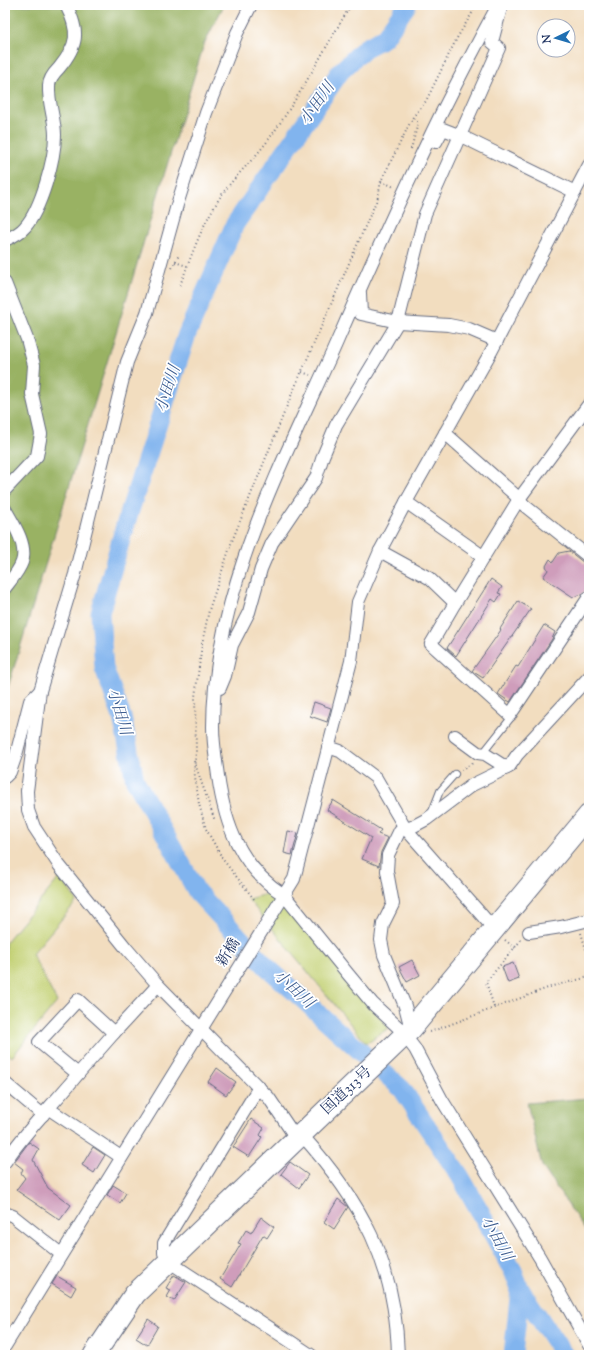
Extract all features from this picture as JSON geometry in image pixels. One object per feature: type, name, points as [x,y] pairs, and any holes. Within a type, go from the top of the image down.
[{"type":"highway","name":"国道313号","points":[[94,1355],[135,1294],[404,1036],[589,815]]},
{"type":"street","points":[[5,240],[14,236],[25,227],[34,212],[46,182],[55,135],[49,86],[52,75],[70,55],[75,42],[74,21],[66,5]]},
{"type":"street","points":[[251,5],[237,33],[206,113],[177,205],[147,313],[128,362],[75,574],[40,691],[27,791],[28,810],[34,827],[59,865],[126,948],[158,985],[203,1026],[207,1034],[260,1087],[342,1182],[362,1216],[381,1257],[391,1291],[398,1355]]},
{"type":"street","points":[[498,5],[440,116],[360,288],[257,526],[233,593],[221,647],[213,703],[213,730],[222,806],[234,837],[254,871],[282,898],[373,1004],[415,1049],[442,1100],[540,1258],[589,1345]]},
{"type":"street","points":[[213,703],[225,676],[232,645],[250,612],[261,569],[272,543],[316,478],[322,456],[336,424],[398,322],[424,214],[461,136],[499,48],[492,42],[501,14],[502,5]]},
{"type":"street","points":[[411,179],[421,172],[443,129],[461,136],[575,192]]},
{"type":"street","name":"新橋","points":[[5,1346],[294,879],[350,661],[358,602],[380,552],[406,502],[497,341],[589,165]]},
{"type":"street","points":[[5,283],[27,338],[34,365],[32,394],[41,434],[37,456],[5,490]]},
{"type":"street","points":[[360,288],[361,314],[398,322],[449,325],[469,329],[497,341]]},
{"type":"street","points":[[588,406],[519,499],[431,644],[510,715],[589,597]]},
{"type":"street","points":[[445,433],[519,499],[589,557]]},
{"type":"street","points":[[406,502],[484,557]]},
{"type":"street","points":[[5,509],[21,541],[23,561],[18,571],[5,588]]},
{"type":"street","points":[[380,552],[429,578],[455,603]]},
{"type":"street","points":[[404,1036],[405,1006],[384,955],[380,940],[383,924],[393,904],[387,871],[388,855],[397,834],[400,830],[412,828],[431,816],[472,785],[507,768],[589,677]]},
{"type":"street","points":[[5,777],[10,772],[16,755],[30,701],[40,691]]},
{"type":"street","points":[[455,736],[480,756],[507,768]]},
{"type":"street","points":[[328,747],[340,751],[376,778],[405,828],[494,929]]},
{"type":"street","points":[[529,932],[584,921]]},
{"type":"street","points":[[5,1162],[9,1147],[19,1140],[46,1112],[114,1033],[158,985]]},
{"type":"street","points":[[78,1074],[39,1042],[78,1000],[114,1033]]},
{"type":"street","points":[[5,1083],[46,1112],[121,1157]]},
{"type":"street","points":[[260,1087],[164,1243],[164,1253],[168,1261],[311,1355]]},
{"type":"street","points":[[5,1213],[13,1216],[61,1254]]},
{"type":"lane","points":[[480,756],[510,720],[510,715]]},
{"type":"lane","points":[[431,816],[432,808],[440,791],[455,774]]},
{"type":"path","points":[[180,285],[204,226],[216,204],[228,186],[266,142],[314,68],[351,5]]},
{"type":"path","points":[[381,181],[390,185]]},
{"type":"path","points":[[175,262],[188,266]]},
{"type":"path","points":[[302,372],[307,374]]},
{"type":"path","points":[[228,553],[232,554]]},
{"type":"path","points":[[455,774],[480,756]]},
{"type":"path","points":[[584,921],[589,959]]},
{"type":"path","points":[[494,1007],[486,982],[529,932]]},
{"type":"path","points":[[404,1036],[420,1036],[553,986],[589,977]]},
{"type":"green space","points":[[5,5],[224,5],[204,44],[5,697]]},
{"type":"green space","points":[[60,877],[77,901],[32,954],[57,1002],[12,1057],[5,1051],[5,943]]},
{"type":"green space","points":[[270,893],[287,907],[389,1028],[366,1043],[248,899]]},
{"type":"green space","points":[[589,1098],[589,1236],[542,1166],[527,1103]]},
{"type":"building","points":[[569,551],[584,563],[589,564],[589,590],[573,597],[543,577],[548,570],[546,566],[550,559],[553,562],[559,553]]},
{"type":"building","points":[[491,579],[502,587],[498,593],[501,594],[496,602],[492,599],[456,656],[447,648]]},
{"type":"building","points":[[518,601],[531,609],[483,678],[472,671],[501,630],[500,629]]},
{"type":"building","points":[[544,625],[555,632],[552,639],[510,702],[498,694],[516,666],[518,667]]},
{"type":"building","points":[[314,702],[331,708],[327,722],[310,716]]},
{"type":"building","points":[[333,800],[381,830],[378,834],[388,838],[381,852],[379,866],[362,859],[371,838],[327,810]]},
{"type":"building","points":[[288,831],[298,833],[292,855],[284,853]]},
{"type":"building","points":[[412,960],[420,975],[407,982],[399,967]]},
{"type":"building","points":[[513,963],[519,979],[508,983],[502,967]]},
{"type":"building","points":[[217,1068],[236,1082],[226,1095],[208,1082]]},
{"type":"building","points":[[251,1119],[264,1128],[260,1135],[262,1137],[249,1157],[233,1147]]},
{"type":"building","points":[[29,1142],[39,1149],[33,1160],[48,1188],[71,1205],[60,1220],[16,1190],[25,1178],[21,1173],[23,1169],[14,1162]]},
{"type":"building","points":[[93,1147],[105,1155],[94,1173],[82,1165]]},
{"type":"building","points":[[290,1162],[308,1175],[299,1188],[281,1174]]},
{"type":"building","points":[[113,1185],[126,1193],[120,1203],[107,1195]]},
{"type":"building","points":[[338,1199],[348,1207],[334,1229],[324,1222]]},
{"type":"building","points":[[261,1217],[274,1227],[267,1238],[263,1235],[232,1287],[220,1279],[241,1244],[238,1243],[246,1230],[251,1233]]},
{"type":"building","points":[[174,1275],[186,1282],[174,1301],[167,1297],[171,1290],[166,1288]]},
{"type":"building","points":[[57,1276],[76,1287],[71,1296],[52,1284]]},
{"type":"building","points":[[148,1319],[158,1326],[147,1345],[136,1338]]},
{"type":"waterway","name":"小田川","points":[[407,5],[384,38],[365,48],[340,72],[235,224],[187,334],[124,529],[100,613],[104,668],[122,717],[135,780],[197,892],[267,967],[402,1089],[460,1176],[512,1268],[520,1289],[564,1355]]},
{"type":"waterway","points":[[513,1355],[520,1289]]}]
